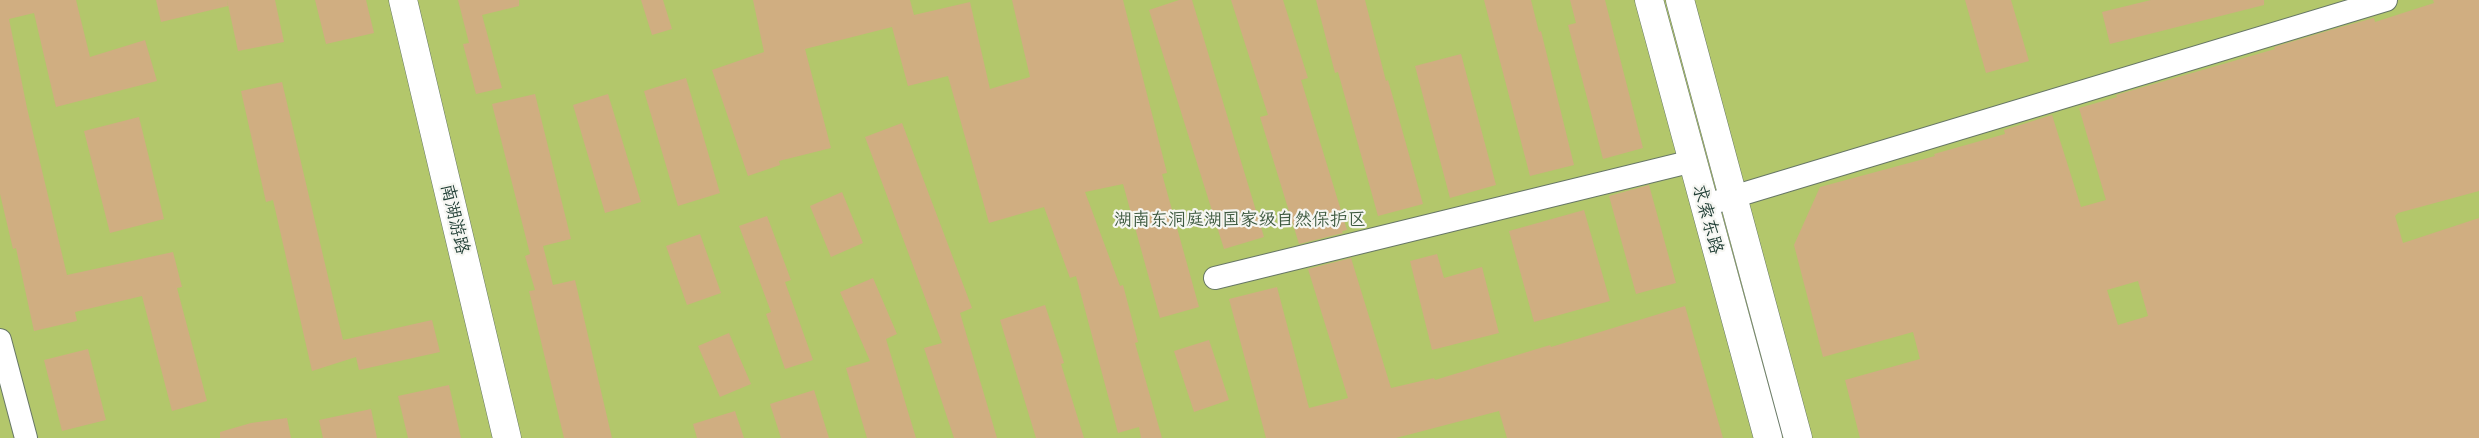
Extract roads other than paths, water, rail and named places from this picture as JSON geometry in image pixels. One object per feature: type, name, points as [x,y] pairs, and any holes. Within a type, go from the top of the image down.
[{"type":"main road","name":"南湖游路","points":[[404,0],[508,438]]},
{"type":"main road","name":"求索东路","points":[[1649,0],[1768,438]]},
{"type":"main road","name":"求索东路","points":[[1680,0],[1798,438]]},
{"type":"street","points":[[1705,205],[2386,0]]},
{"type":"street","points":[[1215,278],[1693,160]]},
{"type":"street","points":[[0,340],[26,438]]},
{"type":"park label","name":"湖南东洞庭湖国家级自然保护区","points":[[1240,219]]}]
